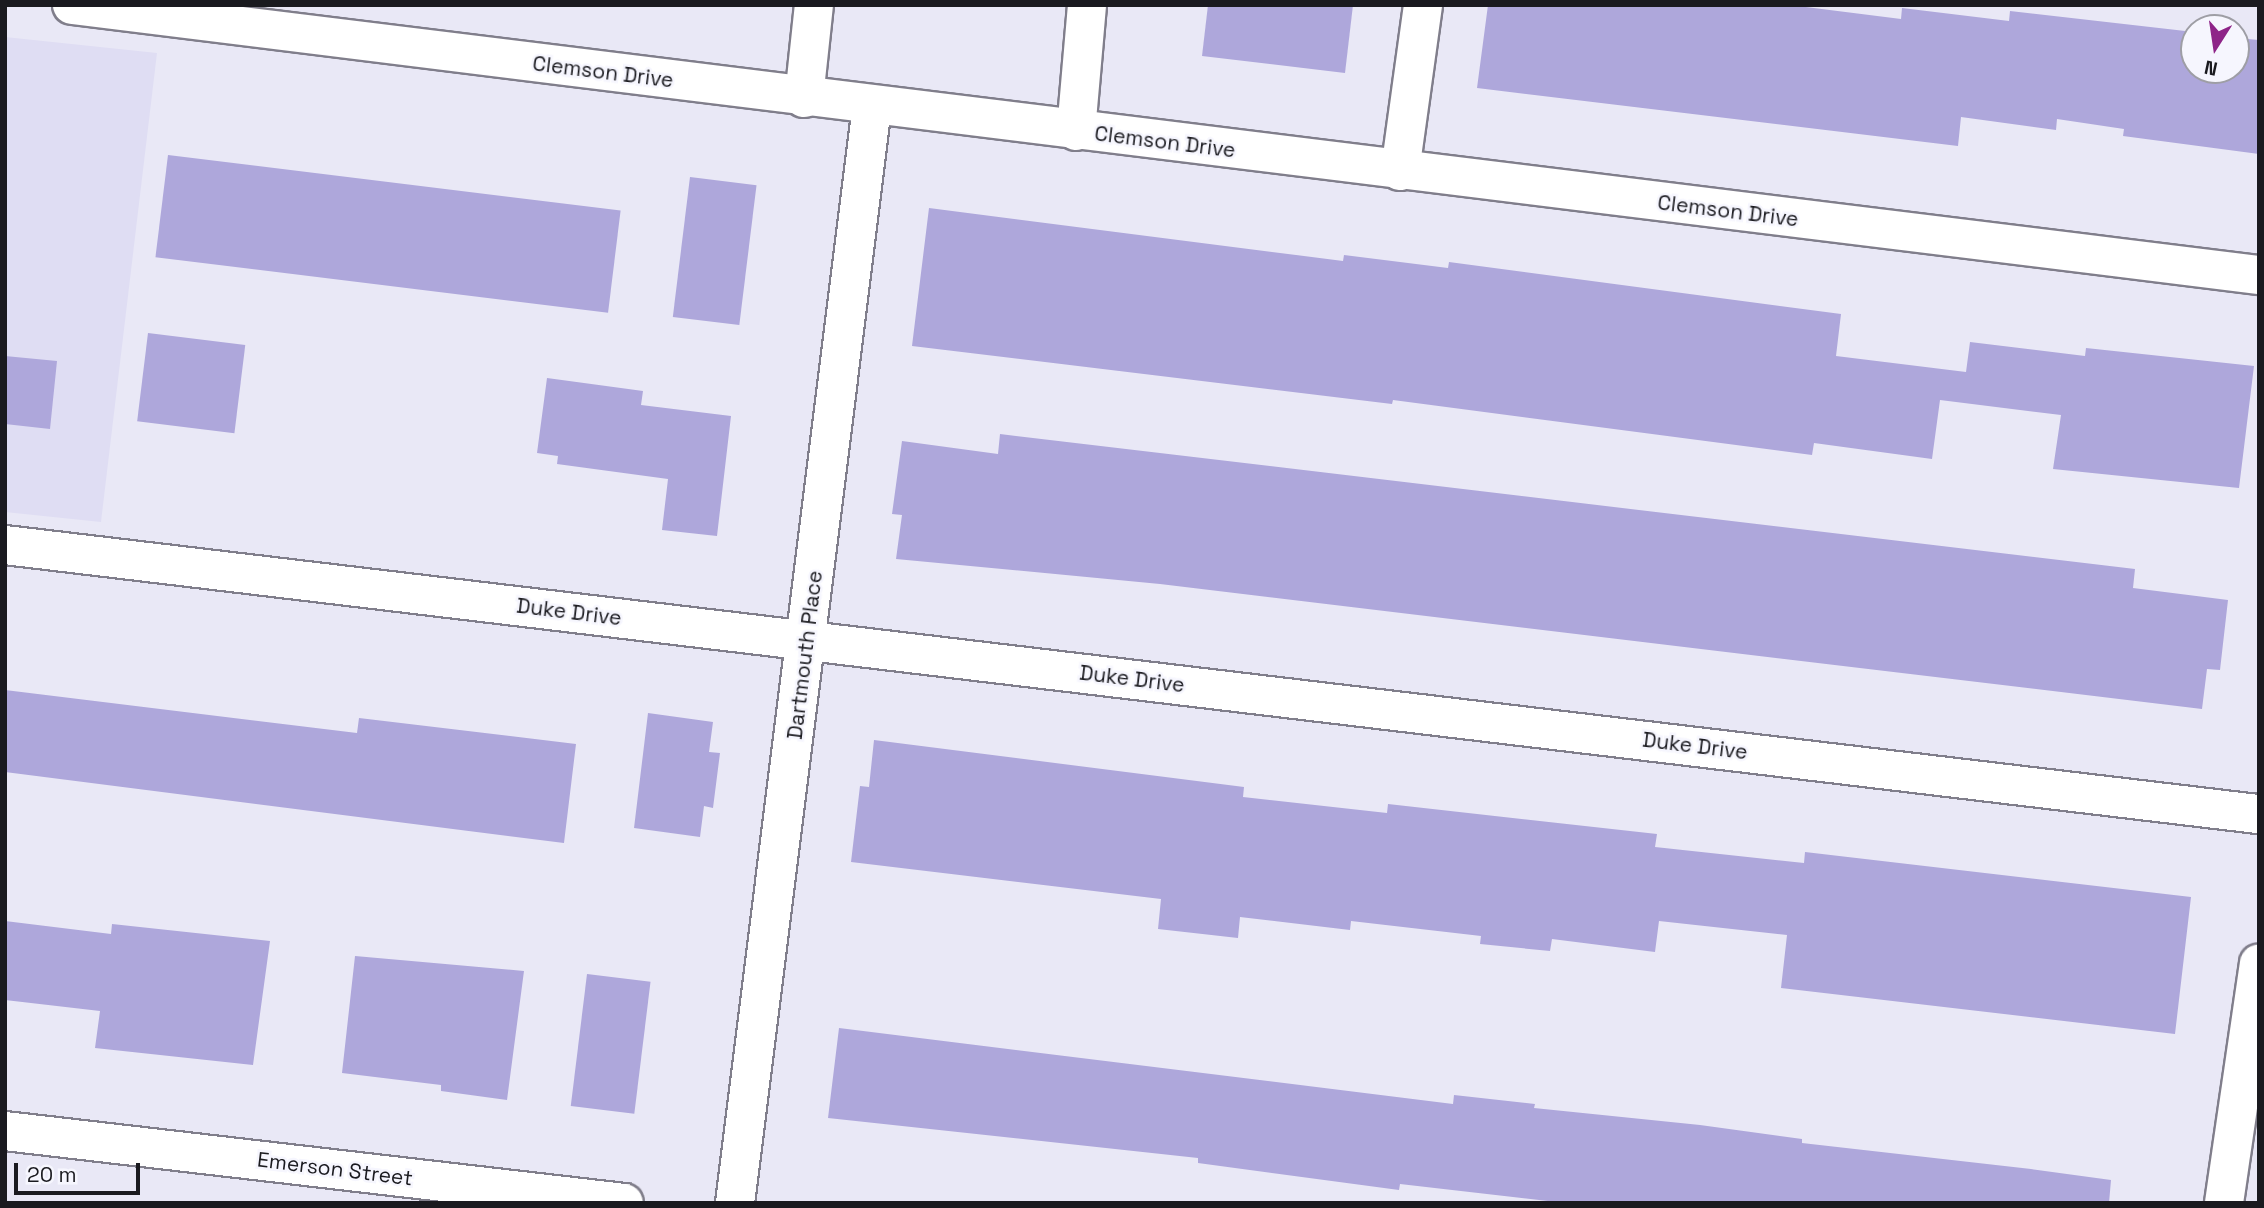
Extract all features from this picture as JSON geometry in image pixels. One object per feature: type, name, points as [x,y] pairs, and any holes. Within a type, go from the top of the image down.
[{"type":"street","name":"Clemson Drive","points":[[72,5],[309,20],[804,98],[2259,275]]},
{"type":"street","points":[[804,98],[814,5]]},
{"type":"street","points":[[1076,131],[1087,5]]},
{"type":"street","points":[[1400,171],[1423,5]]},
{"type":"street","name":"Dartmouth Place","points":[[735,1203],[872,106]]},
{"type":"street","name":"Duke Drive","points":[[5,545],[2259,814]]},
{"type":"street","points":[[2224,1203],[2259,964]]},
{"type":"street","name":"Emerson Street","points":[[5,1131],[624,1203]]},
{"type":"shaded area","points":[[5,37],[157,53],[101,522],[5,512]]},
{"type":"building","points":[[1208,5],[1353,5],[1345,73],[1202,56]]},
{"type":"building","points":[[1488,5],[1790,5],[1901,19],[1902,8],[2009,21],[2010,11],[2180,30],[2180,84],[2250,84],[2250,39],[2259,40],[2259,154],[2123,136],[2124,129],[2057,119],[2056,130],[1961,117],[1958,146],[1477,88]]},
{"type":"building","points":[[168,155],[621,211],[608,313],[155,257]]},
{"type":"building","points":[[690,177],[757,185],[739,325],[673,317]]},
{"type":"building","points":[[929,208],[1343,261],[1344,255],[1448,268],[1449,262],[1841,314],[1836,356],[1966,372],[1970,342],[2085,356],[2086,348],[2254,366],[2239,488],[2053,469],[2061,415],[1940,400],[1932,459],[1814,443],[1812,455],[1393,400],[1392,404],[912,346]]},
{"type":"building","points":[[148,333],[245,345],[234,433],[137,421]]},
{"type":"building","points":[[5,356],[57,361],[50,429],[5,424]]},
{"type":"building","points":[[547,378],[643,391],[641,405],[731,416],[717,536],[662,530],[668,479],[557,464],[558,456],[537,453]]},
{"type":"building","points":[[1000,434],[2135,569],[2133,588],[2228,600],[2220,670],[2207,669],[2202,709],[1160,584],[896,559],[902,515],[892,514],[902,441],[998,454]]},
{"type":"building","points":[[5,690],[357,733],[359,718],[576,744],[564,843],[5,772]]},
{"type":"building","points":[[648,713],[713,722],[709,752],[720,753],[713,808],[704,806],[700,837],[634,828]]},
{"type":"building","points":[[874,740],[1244,787],[1243,797],[1387,813],[1388,804],[1657,834],[1655,847],[1804,863],[1805,852],[2191,897],[2175,1034],[1781,988],[1787,935],[1659,921],[1655,952],[1552,939],[1550,951],[1480,944],[1481,936],[1351,921],[1350,930],[1240,917],[1238,938],[1158,929],[1161,899],[851,862],[860,786],[869,787]]},
{"type":"building","points":[[5,921],[111,934],[112,924],[270,941],[253,1065],[95,1048],[100,1011],[5,1000]]},
{"type":"building","points":[[355,956],[524,971],[507,1100],[441,1091],[441,1085],[342,1073]]},
{"type":"building","points":[[587,974],[651,982],[634,1114],[571,1106]]},
{"type":"building","points":[[839,1028],[1453,1104],[1454,1095],[1535,1104],[1534,1108],[1700,1125],[1802,1139],[1802,1143],[2111,1180],[2109,1203],[1565,1203],[1400,1184],[1399,1190],[1198,1163],[1198,1158],[828,1118]]}]
